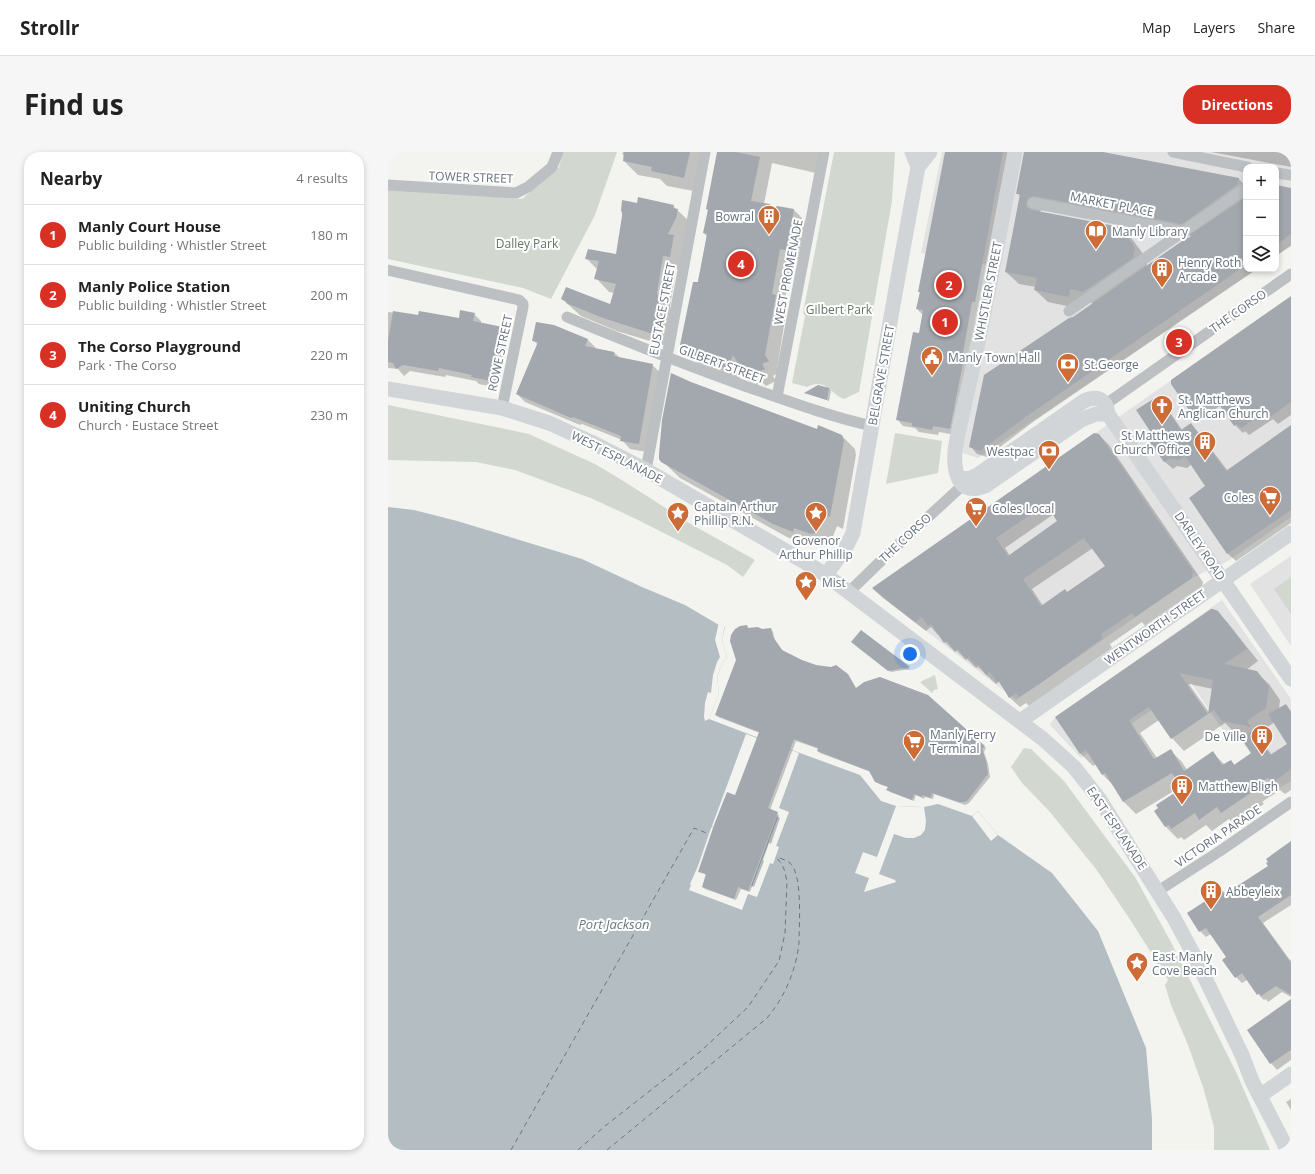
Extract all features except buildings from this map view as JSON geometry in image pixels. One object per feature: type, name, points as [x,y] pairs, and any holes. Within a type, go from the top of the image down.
[{"type":"street","name":"TOWER STREET","points":[[388,185],[516,193],[528,187],[552,167],[558,152]]},
{"type":"street","name":"EUSTACE STREET","points":[[646,470],[705,152]]},
{"type":"street","name":"WEST PROMENADE","points":[[777,398],[824,152]]},
{"type":"street","points":[[912,152],[918,167]]},
{"type":"street","name":"BELGRAVE STREET","points":[[826,576],[846,548],[854,533],[918,167],[930,152]]},
{"type":"street","name":"WHISTLER STREET","points":[[961,481],[956,470],[955,449],[1015,152]]},
{"type":"street","points":[[1175,152],[1243,166]]},
{"type":"street","points":[[1279,173],[1291,175]]},
{"type":"street","points":[[1069,311],[1185,232],[1243,190]]},
{"type":"street","name":"MARKET PLACE","points":[[1033,202],[1185,232]]},
{"type":"street","name":"ROWE STREET","points":[[388,270],[519,300],[523,307],[502,408]]},
{"type":"street","name":"THE CORSO","points":[[848,593],[961,481],[971,489],[985,486],[1081,420],[1107,409],[1291,274]]},
{"type":"street","name":"GILBERT STREET","points":[[567,317],[666,357],[777,398],[872,426]]},
{"type":"street","name":"WEST ESPLANADE","points":[[388,389],[502,408],[549,423],[591,442],[646,470],[810,564],[826,576]]},
{"type":"street","name":"DARLEY ROAD","points":[[1107,409],[1291,679]]},
{"type":"street","name":"WENTWORTH STREET","points":[[1020,721],[1291,533]]},
{"type":"street","name":"EAST ESPLANADE","points":[[826,576],[1057,750],[1074,767],[1092,789],[1158,891],[1195,957],[1286,1150]]},
{"type":"street","name":"VICTORIA PARADE","points":[[1158,891],[1214,855],[1291,802]]},
{"type":"street","points":[[1260,1096],[1291,1074]]},
{"type":"shaded area","points":[[942,152],[1291,152],[1291,245],[1279,254],[1279,164],[1243,164],[1243,272],[1253,272],[978,458],[960,452],[987,265],[921,253]]},
{"type":"shaded area","points":[[1291,297],[1291,517],[1228,561],[1192,578],[1016,700],[873,590],[874,587]]},
{"type":"shaded area","points":[[1291,556],[1291,646],[1250,584]]},
{"type":"shaded area","points":[[1222,600],[1291,699],[1291,781],[1276,790],[1239,737],[1231,742],[1191,683],[1081,758],[1051,726],[1050,724],[1055,718]]},
{"type":"green space","name":"Dalley Park","points":[[563,152],[617,152],[595,215],[551,299],[523,288],[388,259],[388,189],[522,199],[559,167]]},
{"type":"green space","name":"Gilbert Park","points":[[834,152],[895,152],[892,201],[859,392],[844,399],[823,385],[813,384],[807,387],[792,383],[805,316],[803,313]]},
{"type":"green space","points":[[1175,336],[1184,336],[1187,343],[1178,349],[1174,347],[1172,342]]},
{"type":"green space","points":[[388,405],[529,434],[595,464],[689,523],[755,560],[743,577],[727,565],[636,519],[593,499],[515,470],[476,462],[388,460]]},
{"type":"green space","points":[[895,433],[942,441],[938,473],[886,484]]},
{"type":"green space","points":[[1291,577],[1291,614],[1274,589]]},
{"type":"green space","points":[[935,675],[938,689],[934,690],[932,693],[920,682]]},
{"type":"green space","points":[[1024,748],[1031,749],[1064,781],[1135,877],[1171,942],[1237,1074],[1270,1150],[1214,1150],[1214,1127],[1203,1087],[1188,1045],[1171,1005],[1165,985],[1168,980],[1165,974],[1159,974],[1156,965],[1158,962],[1155,955],[1152,954],[1096,869],[1050,812],[1022,783],[1011,767]]},
{"type":"water","name":"Port Jackson","points":[[388,507],[414,510],[457,521],[582,559],[685,605],[725,627],[722,639],[727,658],[722,663],[717,678],[719,693],[709,719],[860,775],[881,801],[896,806],[924,807],[938,804],[972,816],[978,811],[998,835],[1052,873],[1098,931],[1146,1048],[1152,1119],[1152,1150],[388,1150]]},
{"type":"pier","points":[[719,622],[725,625],[722,639],[727,658],[722,663],[717,678],[719,693],[709,719],[705,721],[705,703],[708,692],[711,693],[713,675],[720,657],[715,640]]},
{"type":"pier","points":[[746,734],[799,753],[779,808],[789,812],[776,846],[779,847],[773,864],[770,863],[757,897],[748,894],[742,910],[689,890]],"holes":[[[777,816],[780,818],[771,844],[769,843],[754,887],[751,886]]]},
{"type":"pier","points":[[896,806],[924,807],[926,821],[925,830],[921,835],[914,838],[906,838],[894,834],[879,874],[895,880],[896,882],[864,892],[869,878],[855,873],[863,852],[877,857]]},
{"type":"pier","points":[[978,811],[998,835],[991,841],[972,816]]},
{"type":"ferry route","points":[[511,1150],[694,828],[709,834]]},
{"type":"ferry route","points":[[578,1150],[605,1126],[701,1051],[748,1007],[779,961],[785,933],[787,881],[784,869],[776,857]]},
{"type":"ferry route","points":[[607,1150],[767,1018],[779,1001],[789,983],[798,953],[800,913],[799,889],[794,869],[790,863],[776,857]]},
{"type":"place","name":"Bowral","points":[[769,236]]},
{"type":"place","name":"Manly Library","points":[[1096,250]]},
{"type":"place","name":"Uniting Church","points":[[741,264]]},
{"type":"place","name":"Manly Police Station","points":[[949,285]]},
{"type":"place","name":"Henry Roth Arcade","points":[[1162,288]]},
{"type":"place","name":"Manly Court House","points":[[945,322]]},
{"type":"place","name":"The Corso Playground","points":[[1179,342]]},
{"type":"place","name":"Manly Town Hall","points":[[932,376]]},
{"type":"place","name":"St.George","points":[[1068,384]]},
{"type":"place","name":"St. Matthews Anglican Church","points":[[1162,426]]},
{"type":"place","name":"St Matthews Church Office","points":[[1205,462]]},
{"type":"place","name":"Westpac","points":[[1049,470]]},
{"type":"place","name":"Coles","points":[[1270,516]]},
{"type":"place","name":"Coles Local","points":[[976,528]]},
{"type":"place","name":"Captain Arthur Phillip R.N.","points":[[678,532]]},
{"type":"place","name":"Govenor Arthur Phillip","points":[[816,532]]},
{"type":"place","name":"Mist","points":[[806,602]]},
{"type":"place","name":"De Ville","points":[[1262,756]]},
{"type":"place","name":"Manly Ferry Terminal","points":[[914,760]]},
{"type":"place","name":"Matthew Bligh","points":[[1182,806]]},
{"type":"place","name":"Abbeyleix","points":[[1211,910]]},
{"type":"place","name":"East Manly Cove Beach","points":[[1137,982]]}]
